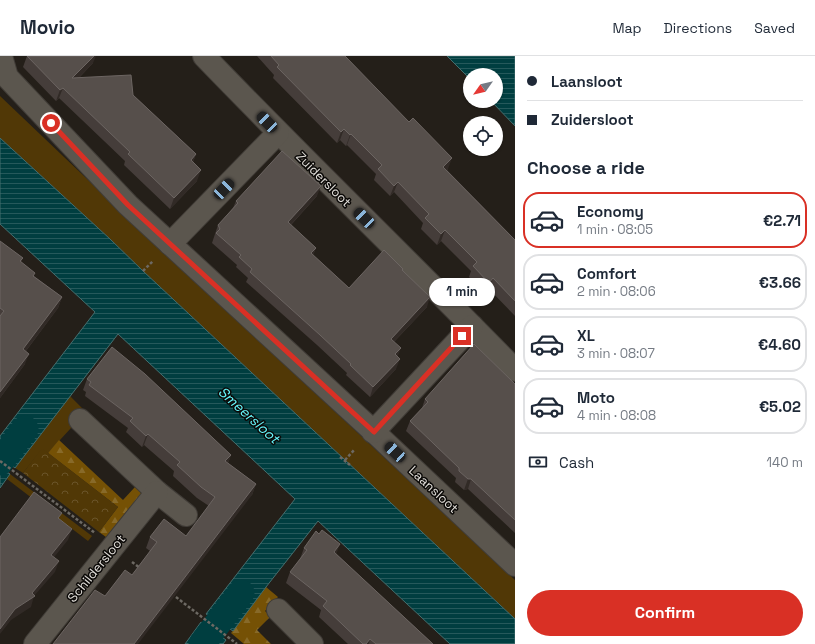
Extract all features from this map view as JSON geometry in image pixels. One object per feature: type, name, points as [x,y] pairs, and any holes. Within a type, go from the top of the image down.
[{"type":"street","name":"Laansloot","points":[[1,56],[7,77],[128,205],[374,432],[515,565]]},
{"type":"street","name":"Zuidersloot","points":[[204,56],[278,133],[515,370]]},
{"type":"street","points":[[170,244],[278,133]]},
{"type":"street","points":[[374,432],[472,326]]},
{"type":"street","points":[[80,420],[157,492],[186,515]]},
{"type":"street","name":"Schildersloot","points":[[35,644],[157,492]]},
{"type":"street","points":[[278,610],[312,644]]},
{"type":"path","points":[[340,457],[346,459],[350,465]]},
{"type":"path","points":[[0,461],[144,572]]},
{"type":"path","points":[[169,592],[237,644]]},
{"type":"green space","points":[[0,96],[128,218],[515,580],[515,619],[110,239],[0,138]]},
{"type":"green space","points":[[70,396],[83,409],[70,423],[71,428],[48,453],[42,449],[23,473],[15,468]]},
{"type":"green space","points":[[59,440],[123,500],[135,487],[137,487],[142,495],[133,509],[130,507],[106,537],[99,532],[118,507],[48,453]]},
{"type":"green space","points":[[42,448],[118,507],[99,532],[23,473]]},
{"type":"green space","points":[[10,474],[92,536],[88,541],[7,479]]},
{"type":"green space","points":[[266,587],[278,597],[265,611],[269,615],[269,618],[257,630],[271,644],[244,644],[231,633]]},
{"type":"water","points":[[447,56],[515,56],[515,126],[498,108],[503,108],[503,68],[463,68],[463,72]]},
{"type":"water","name":"Smeersloot","points":[[0,138],[110,239],[515,619],[515,644],[450,644],[318,521],[233,631],[206,614],[295,499],[118,334],[15,468],[0,456],[0,436],[95,312],[0,224]]},
{"type":"water","points":[[0,467],[10,474],[0,488]]},
{"type":"water","points":[[201,622],[226,640],[223,644],[185,644]]},
{"type":"building","points":[[27,56],[94,56],[72,78],[131,75],[133,95],[196,154],[191,160],[201,170],[174,198],[128,154],[130,152],[63,88],[60,90]]},
{"type":"building","points":[[271,56],[345,56],[409,122],[413,118],[452,158],[443,167],[515,240],[515,301],[493,278],[489,283],[473,266],[477,262],[445,230],[441,234],[425,218],[429,214],[398,182],[394,186],[378,169],[382,165],[351,134],[350,135],[344,129],[341,132],[277,67],[279,65]]},
{"type":"building","points":[[282,151],[321,186],[288,222],[316,248],[311,253],[349,288],[384,250],[430,297],[391,339],[401,348],[395,354],[400,359],[373,387],[320,335],[250,272],[252,269],[239,257],[241,255],[216,233],[220,229],[218,225],[238,203],[236,201]]},
{"type":"building","points":[[0,241],[23,258],[20,261],[35,273],[33,276],[62,297],[23,349],[29,354],[0,392],[0,316],[4,311],[0,308]]},
{"type":"building","points":[[474,344],[515,384],[515,520],[471,479],[468,479],[459,471],[459,468],[410,421],[428,402],[425,399]]},
{"type":"building","points":[[112,347],[145,374],[231,455],[225,461],[256,484],[134,644],[53,644],[95,590],[105,596],[125,570],[132,575],[157,542],[150,537],[164,519],[186,536],[215,497],[201,487],[177,465],[180,462],[148,434],[146,436],[130,421],[133,418],[89,385],[91,382],[87,379]]},
{"type":"building","points":[[34,492],[62,513],[58,518],[72,529],[51,555],[59,561],[32,593],[35,596],[15,609],[0,629],[0,537]]},
{"type":"building","points":[[322,530],[340,544],[334,552],[433,644],[376,644],[370,639],[366,644],[363,644],[323,606],[327,601],[290,572],[307,550],[304,548],[316,531],[319,534]]},
{"type":"waterway","points":[[0,462],[25,429]]},
{"type":"waterway","points":[[202,644],[241,593]]},
{"type":"route","points":[[51,123],[128,205],[374,432],[462,336]]}]
